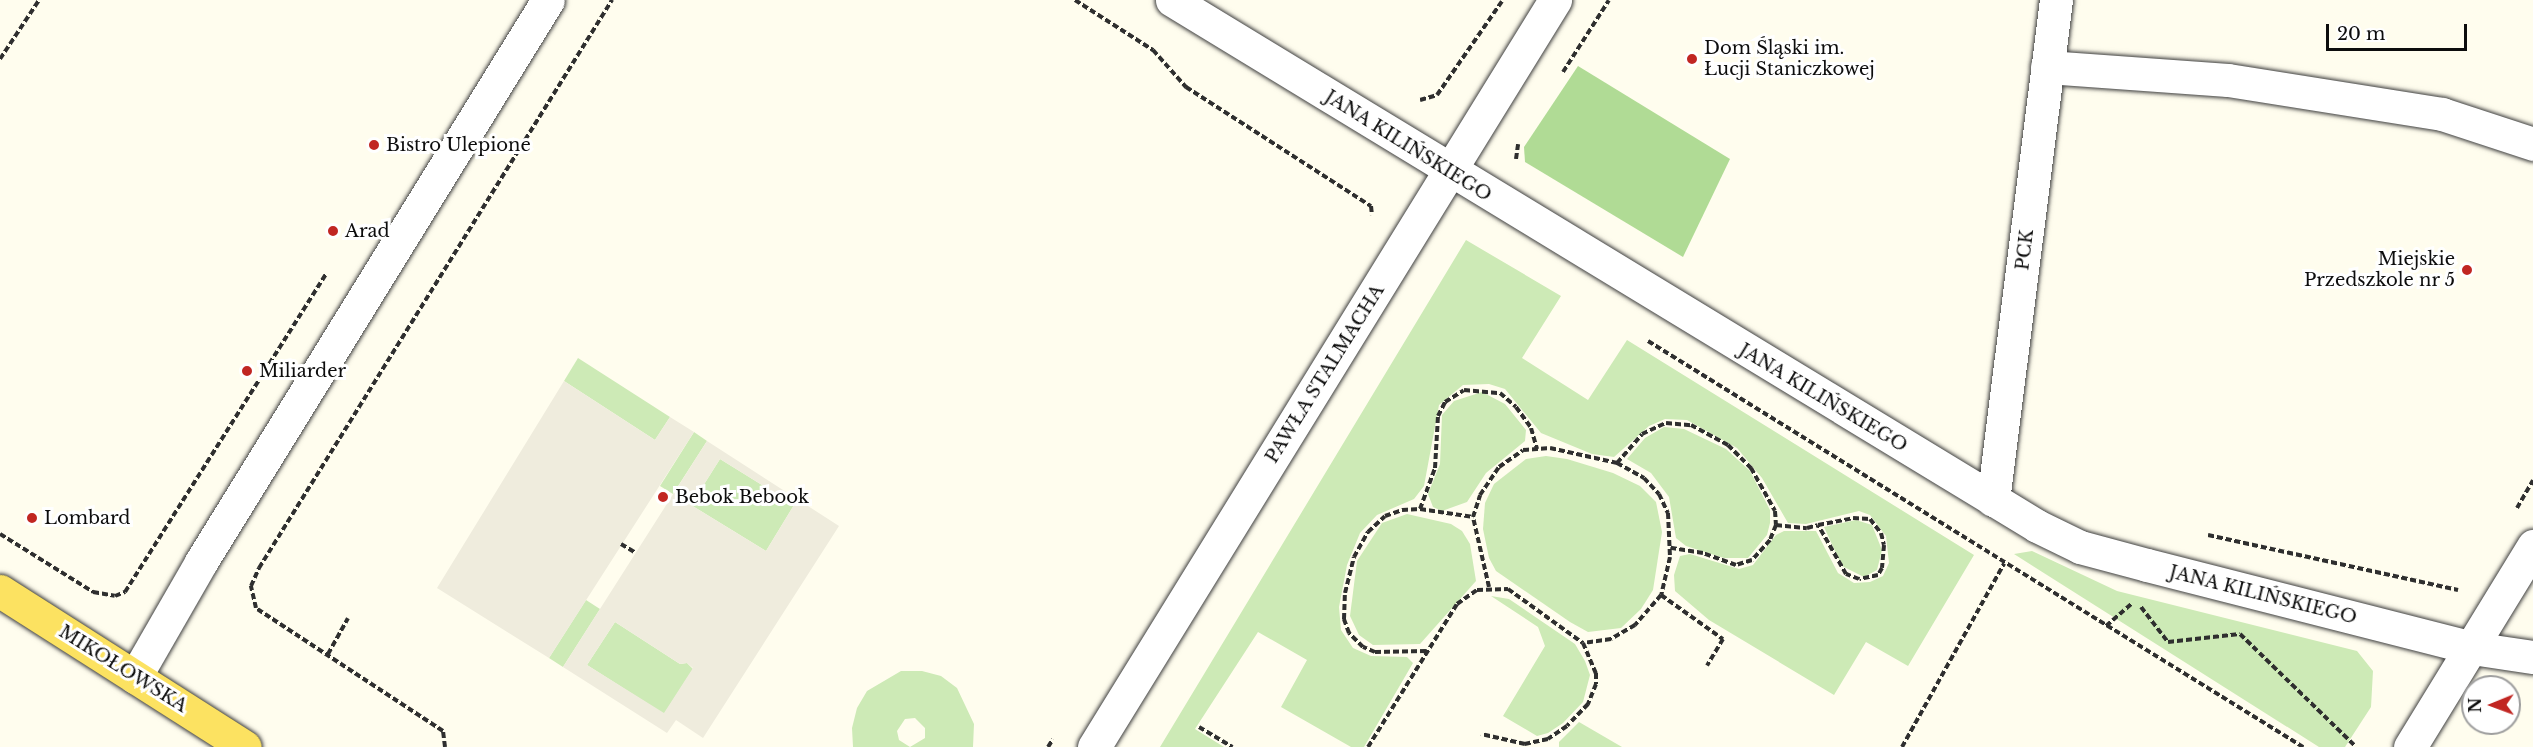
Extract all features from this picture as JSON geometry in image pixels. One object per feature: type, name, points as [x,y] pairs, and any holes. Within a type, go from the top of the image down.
[{"type":"main road","name":"MIKOŁOWSKA","points":[[0,591],[245,747]]},
{"type":"street","points":[[135,677],[201,562],[548,0]]},
{"type":"street","name":"JANA KILIŃSKIEGO","points":[[1172,0],[1450,172],[1993,500],[2080,546],[2472,648],[2533,657]]},
{"type":"street","name":"PAWŁA STALMACHA","points":[[1094,747],[1555,0]]},
{"type":"street","name":"PCK","points":[[1993,500],[2056,0]]},
{"type":"street","points":[[2047,68],[2239,82],[2442,114],[2533,144]]},
{"type":"street","points":[[2410,747],[2533,546]]},
{"type":"path","points":[[0,59],[39,0]]},
{"type":"path","points":[[445,747],[443,731],[256,608],[251,586],[259,568],[612,0]]},
{"type":"path","points":[[1075,0],[1153,50],[1186,87],[1371,206],[1365,225]]},
{"type":"path","points":[[1413,99],[1426,101],[1437,95],[1503,0]]},
{"type":"path","points":[[1558,80],[1609,0]]},
{"type":"path","points":[[1519,168],[1514,154],[1520,139]]},
{"type":"path","points":[[0,534],[93,592],[104,596],[125,592],[329,270]]},
{"type":"path","points":[[1638,336],[2302,747]]},
{"type":"path","points":[[1420,509],[1435,468],[1438,416],[1445,402],[1464,390],[1500,393],[1516,407],[1531,428],[1537,449]]},
{"type":"path","points":[[1617,463],[1642,434],[1666,423],[1691,425],[1728,445],[1751,468],[1775,511],[1776,525],[1758,555],[1736,565],[1703,553],[1670,548]]},
{"type":"path","points":[[1489,587],[1473,518],[1480,495],[1499,467],[1523,450],[1550,448],[1617,463],[1644,478],[1659,494],[1668,513],[1670,548],[1661,596],[1635,626],[1611,639],[1583,644]]},
{"type":"path","points":[[2512,517],[2533,480]]},
{"type":"path","points":[[1427,651],[1375,652],[1363,647],[1349,633],[1344,619],[1354,557],[1368,532],[1385,516],[1420,509],[1473,518]]},
{"type":"path","points":[[1776,525],[1818,525],[1861,517],[1870,519],[1881,533],[1884,545],[1885,558],[1878,575],[1859,579],[1846,574],[1818,525]]},
{"type":"path","points":[[2198,532],[2448,591],[2468,583]]},
{"type":"path","points":[[621,544],[636,553]]},
{"type":"path","points":[[1902,747],[2004,564]]},
{"type":"path","points":[[1368,747],[1457,603],[1489,587],[1508,589],[1583,644],[1596,673],[1593,696],[1557,735],[1525,744]]},
{"type":"path","points":[[1661,596],[1723,639],[1707,666]]},
{"type":"path","points":[[2106,626],[2136,600],[2168,642],[2240,634],[2356,747]]},
{"type":"path","points":[[328,654],[348,618]]},
{"type":"path","points":[[1199,728],[1232,747]]},
{"type":"path","points":[[1481,734],[1530,747]]},
{"type":"path","points":[[1048,747],[1054,737]]},
{"type":"green space","points":[[1578,66],[1730,159],[1683,257],[1525,162],[1524,147]]},
{"type":"green space","points":[[1466,240],[1561,296],[1522,358],[1588,400],[1627,340],[1974,555],[1908,666],[1866,642],[1834,695],[1709,620],[1675,591],[1674,575],[1680,556],[1690,554],[1739,569],[1753,565],[1776,535],[1784,531],[1816,531],[1838,573],[1854,583],[1870,582],[1883,576],[1889,563],[1886,536],[1870,515],[1859,511],[1806,524],[1788,523],[1762,478],[1737,448],[1687,420],[1665,419],[1649,426],[1614,457],[1592,454],[1541,433],[1505,389],[1489,384],[1463,385],[1439,405],[1424,486],[1414,499],[1377,515],[1360,533],[1347,565],[1339,607],[1341,630],[1353,648],[1371,656],[1407,657],[1413,663],[1364,747],[1351,747],[1281,707],[1307,660],[1258,632],[1195,729],[1224,747],[1160,747]]},
{"type":"green space","points":[[578,358],[670,417],[655,440],[564,381]]},
{"type":"green space","points":[[1482,392],[1505,404],[1526,430],[1525,441],[1486,473],[1467,502],[1442,511],[1433,507],[1428,494],[1440,464],[1442,415],[1454,401]]},
{"type":"green space","points":[[1664,427],[1684,429],[1726,449],[1750,471],[1770,510],[1770,523],[1767,535],[1748,558],[1724,558],[1686,546],[1676,538],[1669,497],[1651,473],[1627,459],[1645,438]]},
{"type":"green space","points":[[694,432],[707,441],[673,494],[660,486]]},
{"type":"green space","points":[[1546,456],[1567,459],[1613,473],[1640,486],[1656,502],[1662,532],[1653,590],[1641,609],[1621,628],[1588,632],[1496,571],[1489,558],[1483,529],[1485,503],[1494,484],[1526,459]]},
{"type":"green space","points":[[720,459],[794,505],[766,551],[691,505]]},
{"type":"green space","points":[[1407,514],[1451,524],[1462,531],[1470,544],[1476,581],[1420,644],[1373,645],[1359,635],[1350,616],[1357,561],[1382,523]]},
{"type":"green space","points":[[1856,520],[1872,525],[1882,550],[1877,570],[1864,577],[1842,566],[1824,527]]},
{"type":"green space","points":[[2032,551],[2117,591],[2357,651],[2373,671],[2371,707],[2345,747],[2319,747],[2014,554]]},
{"type":"green space","points":[[1491,596],[1509,599],[1575,644],[1585,661],[1590,675],[1583,702],[1563,723],[1548,733],[1537,736],[1503,716],[1545,646],[1538,627]]},
{"type":"green space","points":[[586,600],[600,609],[563,667],[549,658]]},
{"type":"green space","points":[[615,622],[680,664],[687,663],[693,669],[664,714],[587,665]]},
{"type":"green space","points":[[901,671],[922,671],[941,676],[957,688],[974,724],[973,747],[910,747],[853,747],[852,728],[857,708],[867,691]],"holes":[[[915,718],[925,728],[925,738],[910,747],[899,740],[897,731],[905,719]]]},
{"type":"green space","points":[[1579,722],[1622,747],[1559,747],[1559,742]]},
{"type":"shaded area","points":[[564,381],[655,440],[670,417],[694,432],[549,658],[437,588]]},
{"type":"shaded area","points":[[707,441],[839,526],[703,738],[676,720],[667,733],[563,667]],"holes":[[[720,459],[794,505],[766,551],[691,505]],[[615,622],[680,664],[687,663],[693,668],[664,713],[587,665]]]},
{"type":"place","name":"Dom Śląski im. Łucji Staniczkowej","points":[[1692,59]]},
{"type":"place","name":"Bistro Ulepione","points":[[374,145]]},
{"type":"place","name":"Arad","points":[[333,231]]},
{"type":"place","name":"Miejskie Przedszkole nr 5","points":[[2467,270]]},
{"type":"place","name":"Miliarder","points":[[247,371]]},
{"type":"place","name":"Bebok Bebook","points":[[663,497]]},
{"type":"place","name":"Lombard","points":[[32,518]]}]
